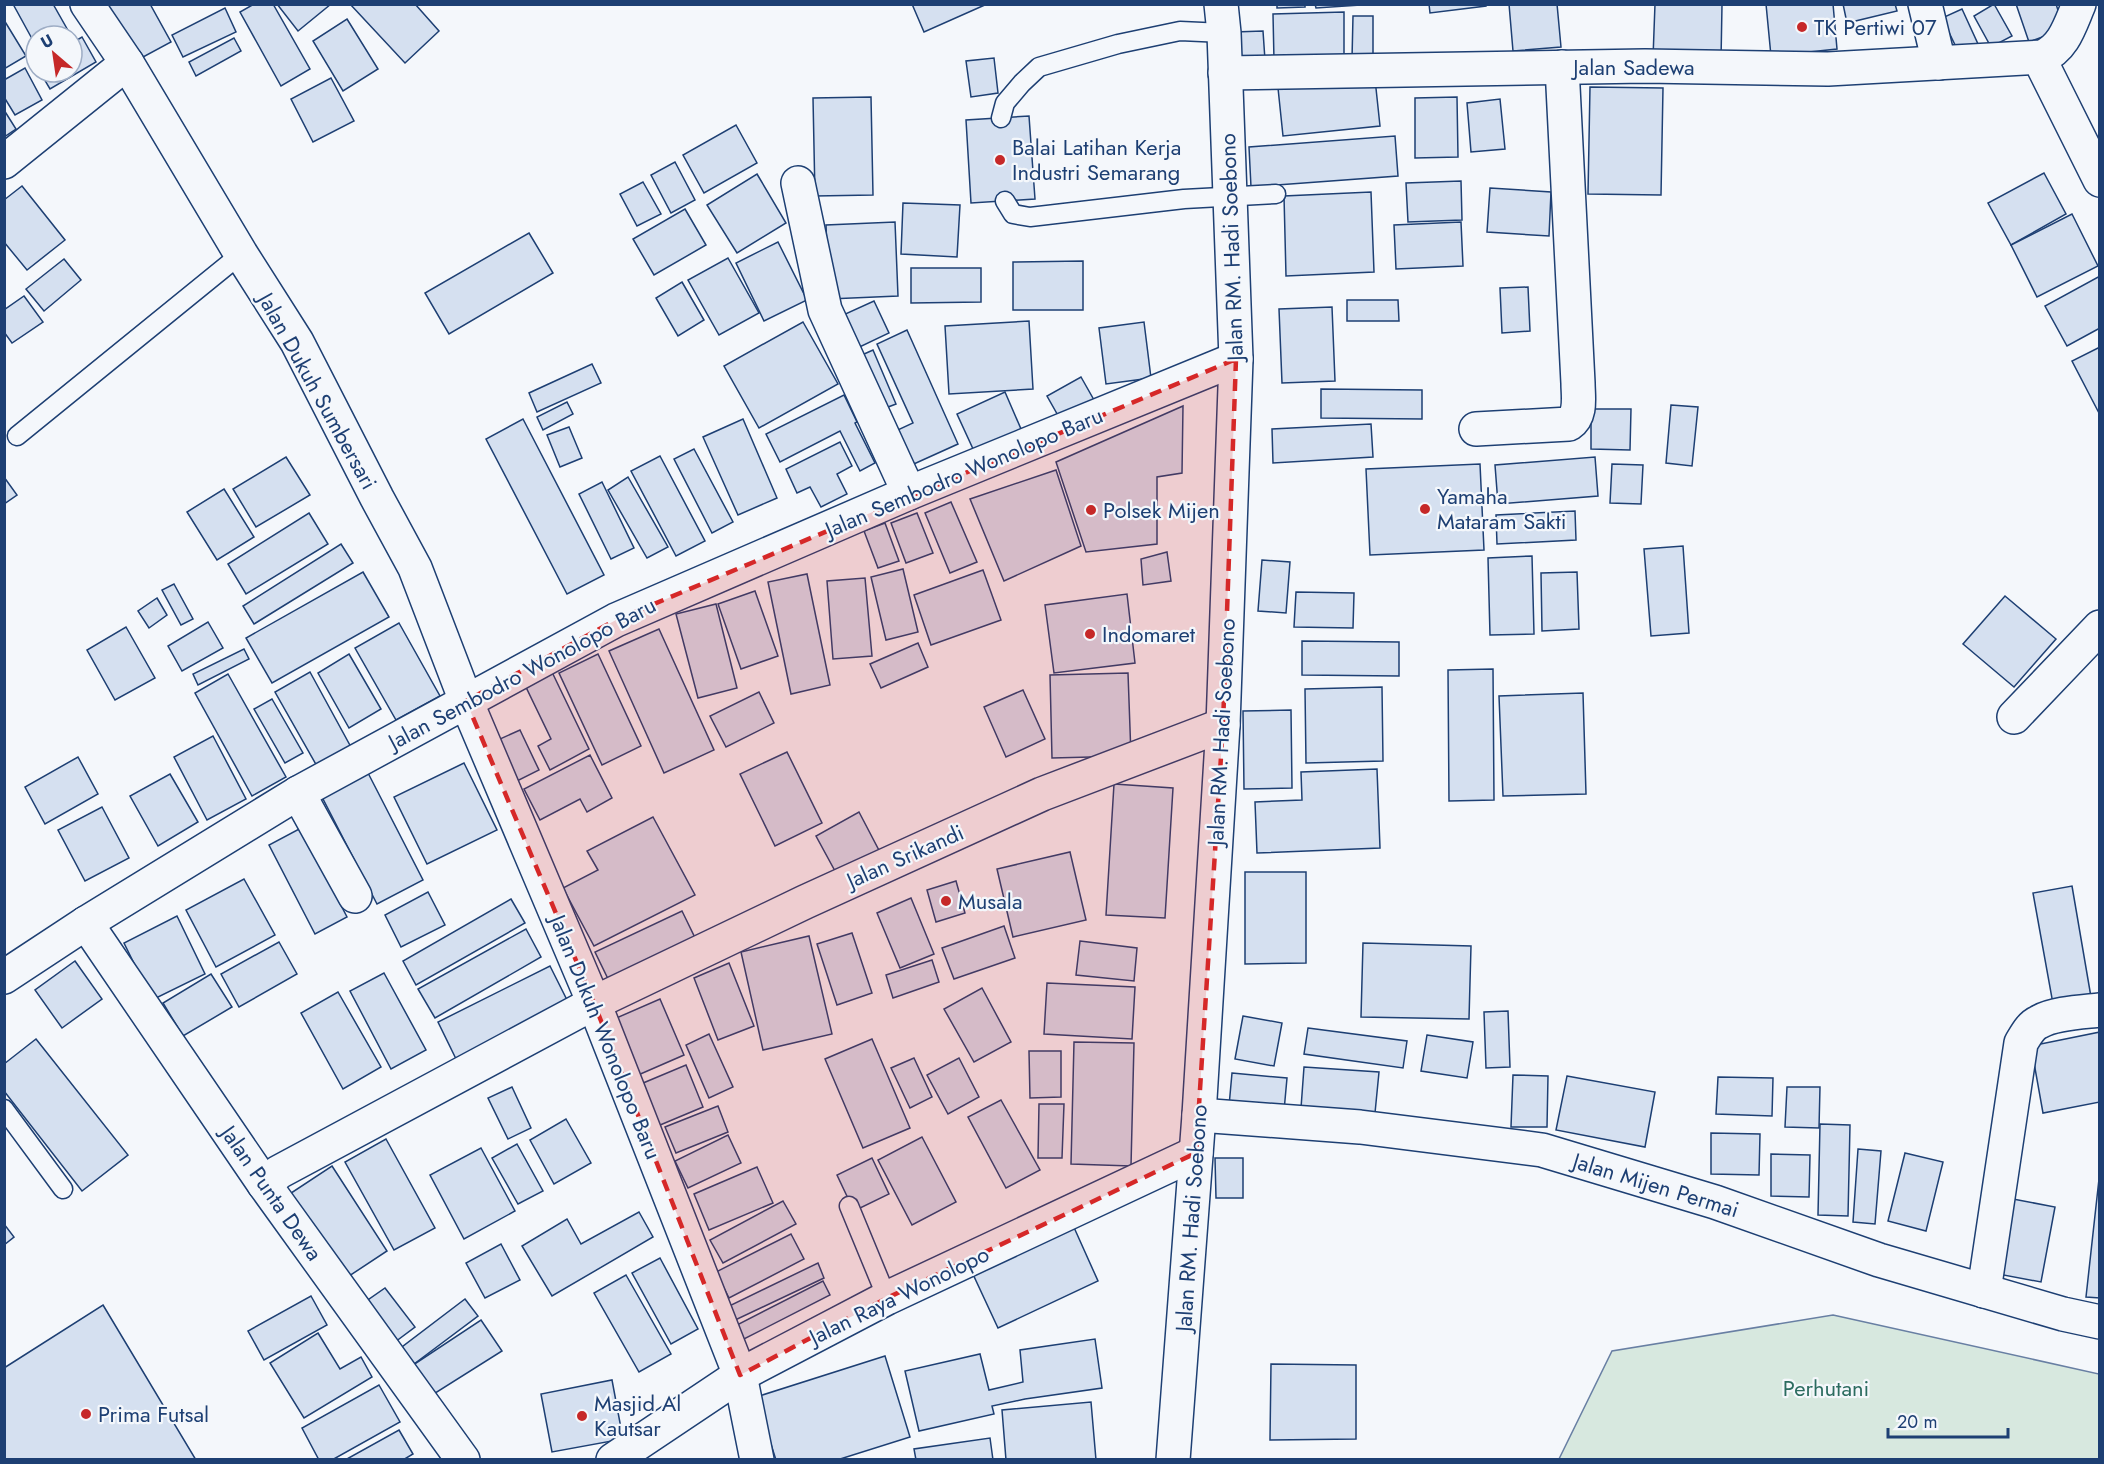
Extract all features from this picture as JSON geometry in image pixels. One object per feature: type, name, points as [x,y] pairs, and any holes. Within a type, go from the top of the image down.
[{"type":"street","name":"Jalan Dukuh Sumbersari","points":[[87,4],[127,63],[241,254],[297,342],[415,568],[466,700]]},
{"type":"street","points":[[1925,4],[1939,63]]},
{"type":"street","points":[[2079,4],[2061,45],[2042,57],[2044,68],[2100,180]]},
{"type":"street","name":"Jalan RM. Hadi Soebono","points":[[1173,1460],[1199,1114],[1222,725],[1236,359],[1222,19]]},
{"type":"street","name":"Jalan Sadewa","points":[[1226,73],[1645,66],[1828,69],[2042,57]]},
{"type":"street","points":[[4,162],[127,63]]},
{"type":"street","points":[[1476,429],[1569,424],[1577,413],[1562,67]]},
{"type":"street","points":[[798,183],[825,310],[909,493]]},
{"type":"street","name":"Jalan Sembodro Wonolopo Baru","points":[[4,976],[298,793],[616,620],[909,493],[1236,359]]},
{"type":"street","points":[[2014,717],[2100,627]]},
{"type":"street","name":"Jalan Dukuh Wonolopo Baru","points":[[466,700],[594,1003],[740,1375],[757,1460]]},
{"type":"street","name":"Jalan Srikandi","points":[[264,1184],[279,1172],[594,1003],[805,902],[1042,794],[1222,725]]},
{"type":"street","points":[[298,793],[355,896]]},
{"type":"street","name":"Jalan Punta Dewa","points":[[86,923],[264,1184],[463,1460]]},
{"type":"street","points":[[1984,1290],[2021,1043],[2029,1030],[2040,1021],[2065,1014],[2100,1010]]},
{"type":"street","name":"Jalan Mijen Permai","points":[[1199,1114],[1360,1127],[1542,1150],[1715,1202],[1879,1260],[2063,1314],[2100,1322]]},
{"type":"street","name":"Jalan Raya Wonolopo","points":[[613,1460],[740,1375],[888,1298],[1196,1153]]},
{"type":"lane","points":[[1001,118],[1005,103],[1040,67],[1118,44],[1180,31],[1222,19]]},
{"type":"lane","points":[[1005,201],[1013,214],[1030,217],[1229,195],[1276,194]]},
{"type":"lane","points":[[16,436],[241,254]]},
{"type":"lane","points":[[4,1109],[63,1189]]},
{"type":"lane","points":[[849,1206],[888,1298]]},
{"type":"highlighted area","points":[[1236,359],[1223,725],[1196,1153],[887,1298],[740,1375],[594,1003],[466,701],[616,620]]},
{"type":"green space","name":"Perhutani","points":[[1833,1315],[2099,1374],[2099,1459],[1559,1459],[1612,1351]]},
{"type":"building","points":[[13,4],[53,4],[64,24],[24,24]]},
{"type":"building","points":[[100,4],[150,4],[171,42],[132,63]]},
{"type":"building","points":[[254,4],[273,4],[310,69],[281,86],[240,12]]},
{"type":"building","points":[[277,4],[331,4],[298,31]]},
{"type":"building","points":[[350,4],[415,4],[439,31],[405,63]]},
{"type":"building","points":[[912,4],[987,4],[924,32]]},
{"type":"building","points":[[1277,4],[1305,4],[1305,7],[1277,8]]},
{"type":"building","points":[[1315,4],[1376,4],[1316,8]]},
{"type":"building","points":[[1429,4],[1486,4],[1486,6],[1430,13]]},
{"type":"building","points":[[1509,4],[1557,4],[1561,47],[1513,51]]},
{"type":"building","points":[[1655,4],[1722,5],[1721,60],[1653,58]]},
{"type":"building","name":"TK Pertiwi 07","points":[[1766,4],[1833,4],[1837,49],[1771,56]]},
{"type":"building","points":[[1843,4],[1895,4],[1897,11],[1847,23]]},
{"type":"building","points":[[1994,4],[2012,36],[1991,47],[1974,16]]},
{"type":"building","points":[[2016,4],[2056,4],[2064,29],[2029,42]]},
{"type":"building","points":[[225,8],[236,32],[183,57],[172,35]]},
{"type":"building","points":[[1962,9],[1978,44],[1959,53],[1942,18]]},
{"type":"building","points":[[1344,12],[1344,60],[1274,61],[1273,14]]},
{"type":"building","points":[[1353,16],[1373,16],[1373,60],[1352,59]]},
{"type":"building","points":[[347,19],[378,69],[343,91],[313,41]]},
{"type":"building","points":[[4,20],[24,53],[24,57],[4,69]]},
{"type":"building","points":[[1263,31],[1265,60],[1235,62],[1234,32]]},
{"type":"building","points":[[234,38],[241,51],[196,76],[189,62]]},
{"type":"building","points":[[84,41],[96,62],[84,69]]},
{"type":"building","points":[[994,58],[998,93],[971,97],[966,61]]},
{"type":"building","points":[[24,69],[24,84],[34,84],[42,100],[15,115],[4,97],[4,80]]},
{"type":"building","points":[[331,78],[354,121],[313,142],[291,99]]},
{"type":"building","points":[[1375,79],[1380,126],[1283,136],[1278,88]]},
{"type":"building","points":[[47,84],[59,84],[50,89]]},
{"type":"building","points":[[1590,87],[1663,88],[1661,195],[1588,194]]},
{"type":"building","points":[[871,97],[873,195],[815,196],[813,98]]},
{"type":"building","points":[[1457,97],[1458,157],[1415,158],[1415,98]]},
{"type":"building","points":[[1500,99],[1505,149],[1471,152],[1467,103]]},
{"type":"building","points":[[4,110],[16,129],[4,137]]},
{"type":"building","name":"Balai Latihan Kerja Industri Semarang","points":[[1029,116],[1035,199],[971,203],[966,120]]},
{"type":"building","points":[[736,125],[757,163],[704,193],[683,155]]},
{"type":"building","points":[[1395,136],[1398,176],[1251,187],[1249,147]]},
{"type":"building","points":[[675,162],[695,200],[671,213],[651,175]]},
{"type":"building","points":[[2044,173],[2066,214],[2011,245],[1988,203]]},
{"type":"building","points":[[757,174],[786,223],[737,253],[707,205]]},
{"type":"building","points":[[1461,181],[1462,220],[1408,222],[1406,183]]},
{"type":"building","points":[[643,182],[661,214],[637,226],[620,194]]},
{"type":"building","points":[[22,186],[65,240],[27,270],[4,242],[4,200]]},
{"type":"building","points":[[1490,188],[1551,192],[1549,236],[1487,232]]},
{"type":"building","points":[[1371,192],[1374,272],[1286,276],[1284,196]]},
{"type":"building","points":[[903,203],[960,205],[957,257],[901,254]]},
{"type":"building","points":[[685,209],[706,245],[654,275],[633,239]]},
{"type":"building","points":[[2072,214],[2098,266],[2037,297],[2011,245]]},
{"type":"building","points":[[895,222],[898,296],[829,299],[826,225]]},
{"type":"building","points":[[1461,222],[1463,266],[1396,269],[1394,225]]},
{"type":"building","points":[[529,233],[553,273],[449,334],[425,293]]},
{"type":"building","points":[[778,242],[807,300],[764,321],[736,263]]},
{"type":"building","points":[[728,258],[759,313],[719,335],[688,280]]},
{"type":"building","points":[[64,259],[81,280],[44,311],[26,289]]},
{"type":"building","points":[[1083,261],[1083,310],[1013,310],[1013,262]]},
{"type":"building","points":[[911,268],[981,268],[981,302],[911,303]]},
{"type":"building","points":[[2100,276],[2100,328],[2067,346],[2045,306]]},
{"type":"building","points":[[682,282],[704,320],[678,336],[656,298]]},
{"type":"building","points":[[1528,287],[1530,331],[1502,333],[1500,288]]},
{"type":"building","points":[[24,296],[43,322],[12,343],[4,332],[4,310]]},
{"type":"building","points":[[1347,300],[1398,300],[1399,321],[1347,321]]},
{"type":"building","points":[[874,301],[889,333],[847,353],[832,320]]},
{"type":"building","points":[[1332,307],[1335,381],[1282,383],[1279,309]]},
{"type":"building","points":[[1029,321],[1033,389],[949,394],[945,326]]},
{"type":"building","points":[[803,322],[838,384],[759,428],[724,366]]},
{"type":"building","points":[[1144,322],[1151,378],[1106,384],[1099,328]]},
{"type":"building","points":[[907,330],[958,444],[905,468],[889,434],[913,423],[877,344]]},
{"type":"building","points":[[2100,347],[2100,415],[2072,361]]},
{"type":"building","points":[[873,350],[896,404],[875,412],[853,359]]},
{"type":"building","points":[[592,364],[601,383],[537,412],[529,393]]},
{"type":"building","points":[[1081,377],[1094,400],[1060,419],[1047,396]]},
{"type":"building","points":[[1321,389],[1422,390],[1422,419],[1321,418]]},
{"type":"building","points":[[1005,392],[1021,429],[974,451],[957,414]]},
{"type":"building","points":[[844,395],[875,463],[860,471],[840,431],[780,462],[766,434]]},
{"type":"building","points":[[567,402],[573,414],[543,430],[537,417]]},
{"type":"building","points":[[1671,405],[1698,407],[1692,466],[1666,463]]},
{"type":"building","points":[[1183,406],[1182,473],[1157,477],[1157,544],[1086,552],[1056,462]]},
{"type":"building","points":[[1591,409],[1631,409],[1630,450],[1591,449]]},
{"type":"building","points":[[523,419],[604,575],[567,594],[486,439]]},
{"type":"building","points":[[743,419],[777,498],[738,515],[703,437]]},
{"type":"building","points":[[1371,424],[1373,457],[1273,463],[1272,429]]},
{"type":"building","points":[[569,427],[582,458],[560,467],[547,435]]},
{"type":"building","points":[[840,442],[852,466],[837,474],[847,494],[821,507],[810,487],[797,493],[786,469]]},
{"type":"building","points":[[694,449],[733,522],[712,533],[674,459]]},
{"type":"building","points":[[660,456],[705,541],[676,556],[631,471]]},
{"type":"building","points":[[286,457],[310,495],[256,527],[233,489]]},
{"type":"building","points":[[1595,457],[1598,496],[1498,504],[1495,465]]},
{"type":"building","name":"Yamaha Mataram Sakti","points":[[1480,464],[1484,550],[1370,555],[1366,469]]},
{"type":"building","points":[[1612,464],[1643,465],[1641,504],[1610,503]]},
{"type":"building","points":[[1056,470],[1081,546],[1004,581],[970,499]]},
{"type":"building","points":[[4,477],[17,495],[4,504]]},
{"type":"building","points":[[628,477],[668,547],[647,558],[608,490]]},
{"type":"building","points":[[602,482],[634,548],[611,559],[579,494]]},
{"type":"building","points":[[224,489],[254,537],[217,560],[187,512]]},
{"type":"building","points":[[951,502],[977,562],[950,573],[925,513]]},
{"type":"building","points":[[1575,511],[1576,540],[1497,544],[1496,515]]},
{"type":"building","points":[[309,513],[328,544],[246,594],[228,564]]},
{"type":"building","points":[[917,513],[933,553],[906,563],[891,523]]},
{"type":"building","points":[[885,523],[899,561],[878,568],[864,531]]},
{"type":"building","points":[[341,544],[353,563],[254,624],[243,606]]},
{"type":"building","points":[[1683,546],[1689,633],[1651,636],[1644,549]]},
{"type":"building","points":[[1167,552],[1171,581],[1143,585],[1141,559]]},
{"type":"building","points":[[1532,556],[1534,634],[1490,635],[1488,558]]},
{"type":"building","points":[[1262,560],[1290,562],[1286,613],[1258,611]]},
{"type":"building","points":[[903,569],[918,632],[886,640],[871,577]]},
{"type":"building","points":[[983,570],[1001,620],[931,645],[914,595]]},
{"type":"building","points":[[363,572],[389,617],[272,683],[246,638]]},
{"type":"building","points":[[1577,572],[1579,629],[1542,631],[1541,573]]},
{"type":"building","points":[[807,574],[830,685],[791,694],[768,582]]},
{"type":"building","points":[[865,578],[872,656],[833,659],[827,581]]},
{"type":"building","points":[[174,584],[193,619],[181,625],[162,590]]},
{"type":"building","points":[[755,591],[778,656],[741,669],[718,604]]},
{"type":"building","points":[[1296,592],[1354,593],[1353,628],[1294,627]]},
{"type":"building","name":"Indomaret","points":[[1127,594],[1135,663],[1054,673],[1045,605]]},
{"type":"building","points":[[2005,596],[2056,639],[2014,687],[1963,644]]},
{"type":"building","points":[[157,598],[167,615],[149,628],[138,611]]},
{"type":"building","points":[[716,604],[737,688],[698,698],[676,614]]},
{"type":"building","points":[[208,622],[223,648],[182,671],[168,646]]},
{"type":"building","points":[[399,623],[440,696],[396,720],[355,648]]},
{"type":"building","points":[[126,627],[155,678],[115,700],[87,650]]},
{"type":"building","points":[[659,629],[714,750],[664,773],[609,651]]},
{"type":"building","points":[[1302,641],[1399,642],[1399,676],[1302,675]]},
{"type":"building","points":[[918,643],[928,667],[881,688],[870,664]]},
{"type":"building","points":[[244,649],[249,659],[198,685],[193,674]]},
{"type":"building","points":[[349,654],[381,709],[349,728],[318,673]]},
{"type":"building","points":[[598,654],[641,746],[602,765],[559,673]]},
{"type":"building","points":[[1493,669],[1494,800],[1449,801],[1448,670]]},
{"type":"building","points":[[551,670],[589,749],[550,770],[538,746],[551,739],[524,683]]},
{"type":"building","points":[[310,672],[352,749],[318,768],[275,692]]},
{"type":"building","points":[[1128,673],[1131,756],[1052,758],[1050,675]]},
{"type":"building","points":[[228,674],[286,777],[252,796],[195,693]]},
{"type":"building","points":[[1382,687],[1383,761],[1306,763],[1305,689]]},
{"type":"building","points":[[1023,690],[1045,739],[1006,757],[984,707]]},
{"type":"building","points":[[759,692],[774,723],[726,747],[710,716]]},
{"type":"building","points":[[1583,693],[1586,794],[1503,796],[1499,696]]},
{"type":"building","points":[[272,699],[303,753],[285,763],[254,709]]},
{"type":"building","points":[[1291,710],[1292,788],[1244,789],[1243,711]]},
{"type":"building","points":[[520,730],[539,770],[511,784],[491,743]]},
{"type":"building","points":[[213,736],[246,799],[207,820],[174,757]]},
{"type":"building","points":[[787,752],[822,823],[775,846],[740,774]]},
{"type":"building","points":[[590,755],[612,798],[587,812],[580,799],[540,820],[524,789]]},
{"type":"building","points":[[78,757],[98,794],[45,824],[25,787]]},
{"type":"building","points":[[464,763],[497,830],[427,864],[394,797]]},
{"type":"building","points":[[1377,769],[1380,848],[1257,853],[1255,802],[1302,800],[1301,772]]},
{"type":"building","points":[[367,771],[423,880],[377,904],[321,795]]},
{"type":"building","points":[[170,774],[198,822],[158,846],[130,796]]},
{"type":"building","points":[[1114,784],[1173,788],[1165,918],[1106,915]]},
{"type":"building","points":[[102,807],[129,858],[85,881],[58,830]]},
{"type":"building","points":[[859,812],[883,858],[841,882],[816,836]]},
{"type":"building","points":[[653,817],[695,895],[594,946],[563,888],[598,870],[587,851]]},
{"type":"building","points":[[301,828],[347,917],[315,934],[269,845]]},
{"type":"building","points":[[1070,852],[1086,920],[1013,937],[997,869]]},
{"type":"building","points":[[1245,872],[1306,872],[1306,963],[1245,964]]},
{"type":"building","points":[[244,879],[275,935],[216,967],[186,910]]},
{"type":"building","name":"Musala","points":[[956,881],[965,913],[936,922],[927,890]]},
{"type":"building","points":[[2072,886],[2091,997],[2053,1004],[2033,893]]},
{"type":"building","points":[[428,892],[445,925],[401,947],[385,915]]},
{"type":"building","points":[[911,898],[934,954],[900,968],[877,913]]},
{"type":"building","points":[[511,899],[525,923],[416,985],[403,961]]},
{"type":"building","points":[[682,911],[698,944],[611,985],[595,952]]},
{"type":"building","points":[[177,916],[205,974],[152,1000],[124,943]]},
{"type":"building","points":[[1004,926],[1015,958],[954,979],[942,948]]},
{"type":"building","points":[[526,929],[541,957],[435,1018],[418,989]]},
{"type":"building","points":[[852,933],[872,993],[837,1005],[817,944]]},
{"type":"building","points":[[809,936],[832,1034],[763,1050],[741,952]]},
{"type":"building","points":[[1080,941],[1137,948],[1134,981],[1076,975]]},
{"type":"building","points":[[279,942],[297,974],[239,1007],[221,974]]},
{"type":"building","points":[[1363,943],[1471,946],[1469,1019],[1361,1017]]},
{"type":"building","points":[[932,960],[939,982],[893,998],[886,975]]},
{"type":"building","points":[[75,961],[102,999],[62,1028],[35,990]]},
{"type":"building","points":[[729,963],[754,1026],[718,1040],[694,978]]},
{"type":"building","points":[[550,966],[571,1008],[459,1065],[438,1022]]},
{"type":"building","points":[[384,973],[426,1050],[391,1069],[350,991]]},
{"type":"building","points":[[211,974],[232,1007],[183,1036],[163,1003]]},
{"type":"building","points":[[1047,983],[1135,987],[1132,1039],[1044,1034]]},
{"type":"building","points":[[982,988],[1011,1042],[974,1062],[944,1009]]},
{"type":"building","points":[[338,992],[381,1067],[343,1089],[301,1013]]},
{"type":"building","points":[[660,999],[684,1055],[629,1079],[605,1023]]},
{"type":"building","points":[[1508,1011],[1510,1067],[1486,1068],[1484,1012]]},
{"type":"building","points":[[1243,1016],[1282,1023],[1274,1066],[1235,1059]]},
{"type":"building","points":[[1308,1028],[1407,1041],[1403,1068],[1304,1054]]},
{"type":"building","points":[[2100,1032],[2100,1102],[2043,1113],[2031,1046]]},
{"type":"building","points":[[709,1034],[733,1087],[709,1098],[686,1045]]},
{"type":"building","points":[[1427,1035],[1473,1042],[1467,1078],[1421,1071]]},
{"type":"building","points":[[36,1039],[128,1155],[82,1191],[4,1091],[4,1064]]},
{"type":"building","points":[[872,1039],[910,1128],[863,1148],[825,1059]]},
{"type":"building","points":[[1074,1042],[1134,1043],[1131,1166],[1071,1164]]},
{"type":"building","points":[[1029,1051],[1061,1051],[1061,1097],[1030,1098]]},
{"type":"building","points":[[914,1058],[932,1097],[910,1108],[891,1068]]},
{"type":"building","points":[[959,1058],[979,1097],[948,1114],[927,1075]]},
{"type":"building","points":[[686,1065],[703,1107],[653,1128],[636,1086]]},
{"type":"building","points":[[1304,1067],[1379,1072],[1375,1113],[1301,1108]]},
{"type":"building","points":[[1232,1073],[1287,1078],[1284,1111],[1229,1106]]},
{"type":"building","points":[[1513,1075],[1548,1076],[1547,1127],[1511,1127]]},
{"type":"building","points":[[1567,1076],[1655,1092],[1645,1147],[1556,1130]]},
{"type":"building","points":[[1718,1077],[1773,1078],[1772,1116],[1716,1114]]},
{"type":"building","points":[[512,1087],[531,1128],[508,1139],[488,1098]]},
{"type":"building","points":[[1787,1087],[1820,1087],[1819,1128],[1785,1127]]},
{"type":"building","points":[[1001,1100],[1040,1170],[1006,1188],[968,1117]]},
{"type":"building","points":[[1039,1104],[1064,1104],[1062,1158],[1038,1158]]},
{"type":"building","points":[[718,1106],[728,1132],[676,1153],[665,1127]]},
{"type":"building","points":[[566,1119],[591,1163],[554,1184],[530,1140]]},
{"type":"building","points":[[1820,1124],[1850,1125],[1848,1216],[1818,1215]]},
{"type":"building","points":[[1711,1133],[1760,1134],[1759,1175],[1711,1174]]},
{"type":"building","points":[[728,1135],[741,1163],[688,1188],[675,1161]]},
{"type":"building","points":[[922,1137],[956,1202],[912,1225],[878,1160]]},
{"type":"building","points":[[386,1139],[435,1228],[394,1250],[345,1162]]},
{"type":"building","points":[[517,1144],[543,1191],[518,1204],[492,1158]]},
{"type":"building","points":[[481,1148],[515,1211],[464,1239],[430,1175]]},
{"type":"building","points":[[1858,1149],[1881,1151],[1875,1224],[1853,1222]]},
{"type":"building","points":[[1905,1153],[1943,1162],[1926,1231],[1888,1221]]},
{"type":"building","points":[[1771,1154],[1810,1155],[1809,1197],[1771,1196]]},
{"type":"building","points":[[872,1158],[889,1194],[854,1211],[837,1175]]},
{"type":"building","points":[[1215,1158],[1243,1158],[1243,1198],[1216,1198]]},
{"type":"building","points":[[332,1166],[387,1251],[340,1282],[285,1197]]},
{"type":"building","points":[[757,1167],[773,1203],[709,1230],[694,1194]]},
{"type":"building","points":[[2100,1179],[2100,1298],[2086,1297]]},
{"type":"building","points":[[2013,1199],[2055,1207],[2041,1282],[1998,1274]]},
{"type":"building","points":[[783,1201],[796,1224],[723,1263],[710,1240]]},
{"type":"building","points":[[639,1212],[653,1237],[552,1296],[522,1246],[567,1219],[581,1244]]},
{"type":"building","points":[[1072,1223],[1098,1281],[998,1328],[971,1270]]},
{"type":"building","points":[[4,1224],[14,1237],[4,1245]]},
{"type":"building","points":[[791,1234],[804,1259],[729,1298],[716,1272]]},
{"type":"building","points":[[501,1244],[520,1280],[485,1298],[466,1263]]},
{"type":"building","points":[[660,1258],[698,1329],[671,1344],[632,1273]]},
{"type":"building","points":[[818,1263],[824,1278],[731,1322],[725,1308]]},
{"type":"building","points":[[626,1275],[671,1354],[639,1372],[594,1293]]},
{"type":"building","points":[[823,1281],[830,1295],[740,1341],[733,1327]]},
{"type":"building","points":[[385,1288],[415,1327],[395,1342],[365,1302]]},
{"type":"building","points":[[311,1296],[327,1325],[264,1360],[248,1331]]},
{"type":"building","points":[[465,1299],[478,1316],[410,1367],[398,1350]]},
{"type":"building","name":"Prima Futsal","points":[[103,1305],[196,1460],[4,1460],[4,1368]]},
{"type":"building","points":[[481,1320],[502,1351],[429,1397],[410,1367]]},
{"type":"building","points":[[318,1333],[340,1369],[361,1357],[372,1377],[304,1418],[270,1363]]},
{"type":"building","points":[[1095,1339],[1102,1388],[992,1406],[994,1414],[919,1431],[905,1371],[980,1354],[989,1390],[1023,1382],[1020,1350]]},
{"type":"building","points":[[885,1356],[910,1437],[837,1460],[776,1460],[756,1397]]},
{"type":"building","points":[[1271,1364],[1356,1365],[1356,1439],[1270,1440]]},
{"type":"building","name":"Masjid Al Kautsar","points":[[612,1380],[623,1439],[552,1452],[541,1394]]},
{"type":"building","points":[[379,1385],[400,1422],[332,1460],[319,1460],[302,1428]]},
{"type":"building","points":[[1091,1402],[1096,1460],[1006,1460],[1002,1410]]},
{"type":"building","points":[[399,1430],[413,1454],[403,1460],[345,1460]]},
{"type":"building","points":[[990,1438],[993,1460],[916,1460],[914,1449]]},
{"type":"place","name":"TK Pertiwi 07","points":[[1802,27]]},
{"type":"place","name":"Balai Latihan Kerja Industri Semarang","points":[[1000,160]]},
{"type":"place","name":"Yamaha Mataram Sakti","points":[[1425,509]]},
{"type":"place","name":"Polsek Mijen","points":[[1091,510]]},
{"type":"place","name":"Indomaret","points":[[1090,634]]},
{"type":"place","name":"Musala","points":[[946,901]]},
{"type":"place","name":"Prima Futsal","points":[[86,1414]]},
{"type":"place","name":"Masjid Al Kautsar","points":[[582,1416]]}]
